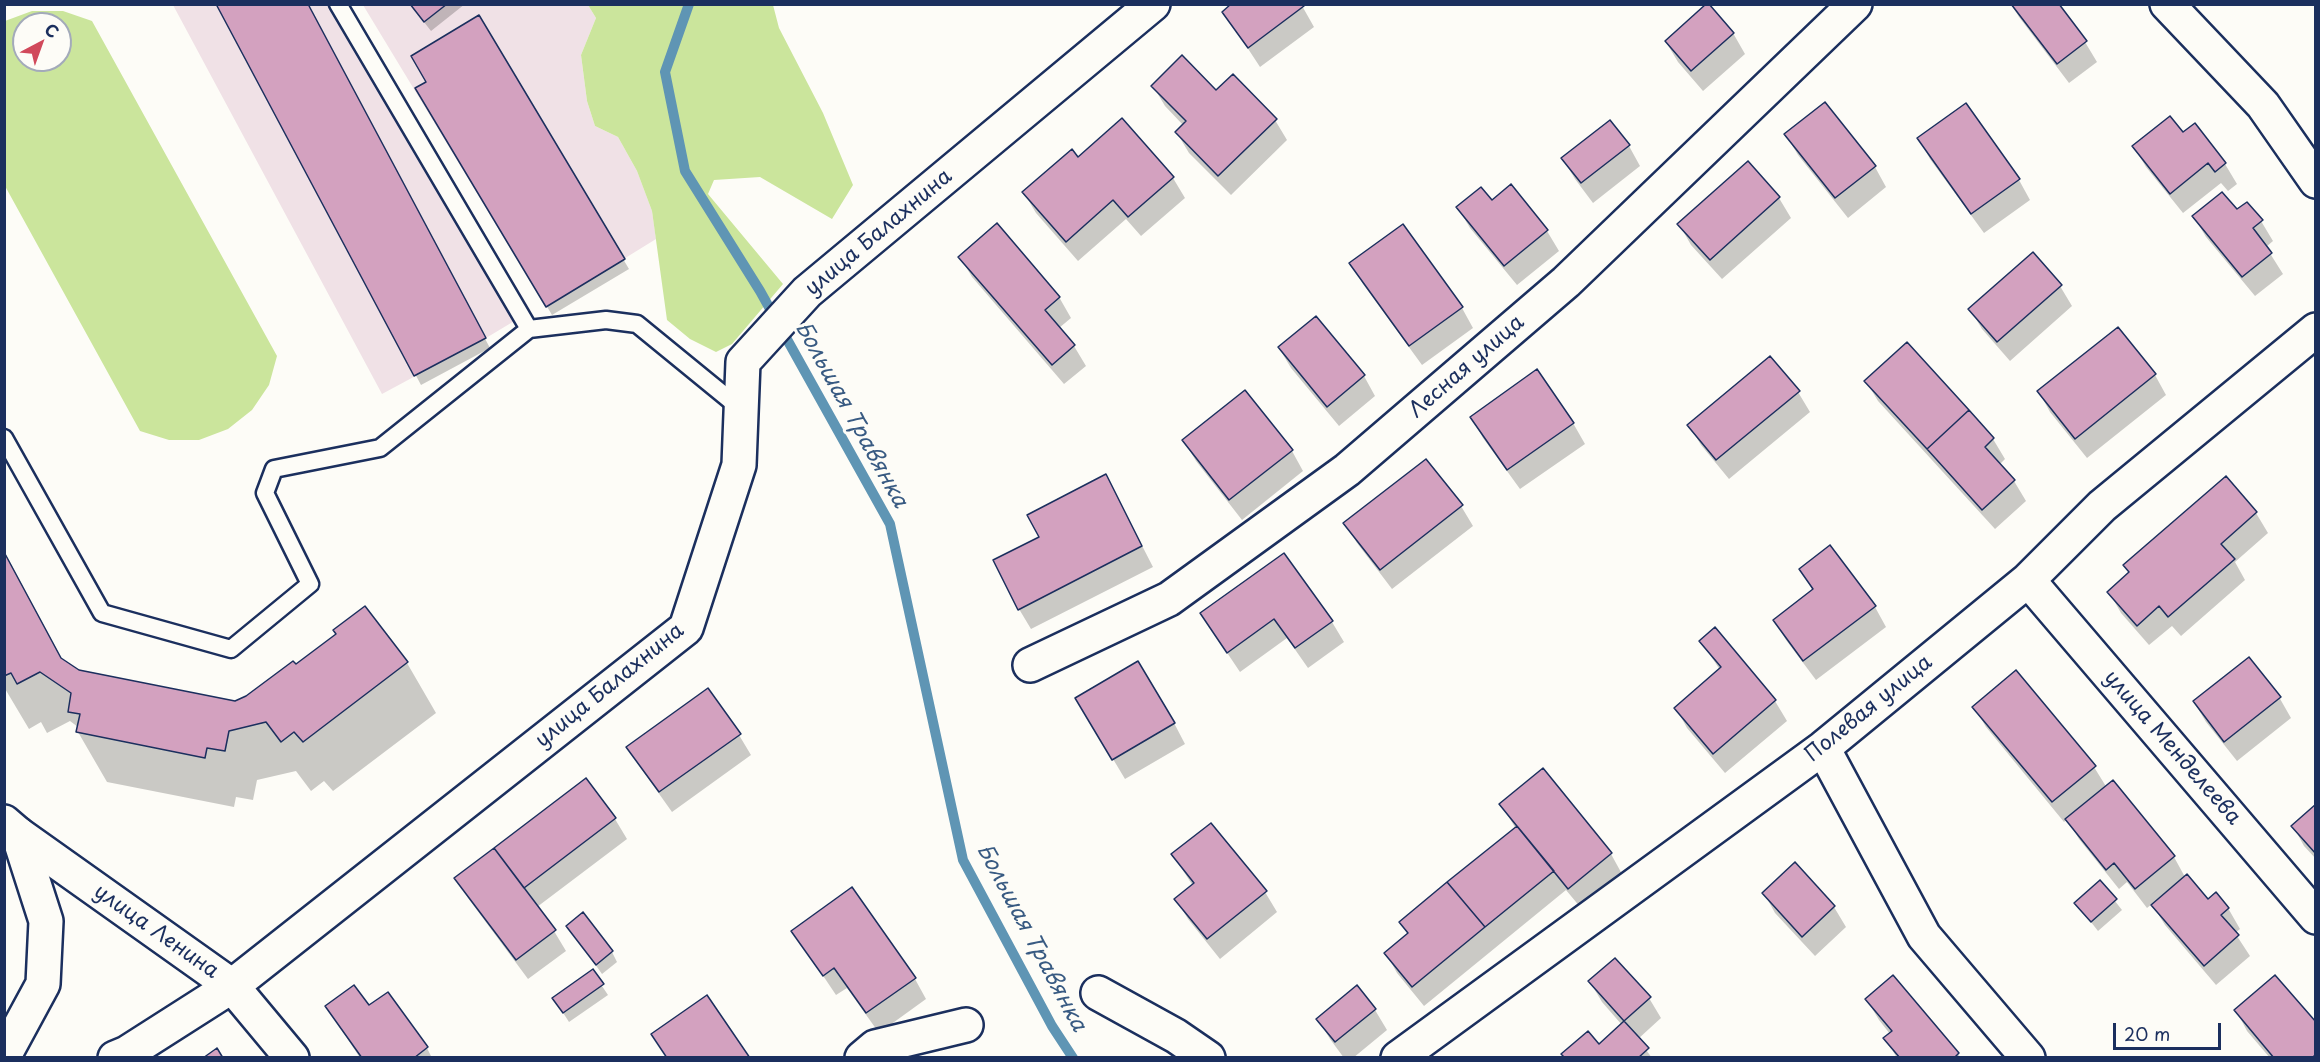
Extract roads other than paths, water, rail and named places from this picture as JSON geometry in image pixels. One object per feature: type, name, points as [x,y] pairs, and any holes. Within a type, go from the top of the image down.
[{"type":"street","name":"улица Балахнина","points":[[115,1058],[127,1053],[232,986],[686,628],[739,465],[743,362],[807,292],[1153,4]]},
{"type":"street","name":"Лесная улица","points":[[1030,665],[1169,599],[1347,470],[1566,282],[1855,4]]},
{"type":"street","points":[[2167,4],[2263,105],[2316,181]]},
{"type":"street","name":"Полевая улица","points":[[1398,1058],[1823,748],[2028,580],[2102,506],[2316,330]]},
{"type":"street","name":"улица Менделеева","points":[[2028,580],[2316,917]]},
{"type":"street","points":[[1823,748],[1924,936],[2028,1058]]},
{"type":"street","points":[[4,1056],[43,984],[46,921],[11,828]]},
{"type":"street","name":"улица Ленина","points":[[11,828],[232,986],[292,1058]]},
{"type":"street","points":[[1098,993],[1176,1036],[1208,1058]]},
{"type":"street","points":[[862,1058],[875,1047],[966,1025]]},
{"type":"lane","points":[[338,4],[529,329]]},
{"type":"lane","points":[[4,438],[102,613],[231,649],[310,584],[265,493],[274,469],[380,448],[529,329],[606,320],[637,324],[741,409]]},
{"type":"waterway","name":"Большая Травянка","points":[[689,4],[665,72],[685,171],[760,291],[890,524],[963,860],[1052,1026],[1073,1058]]}]
